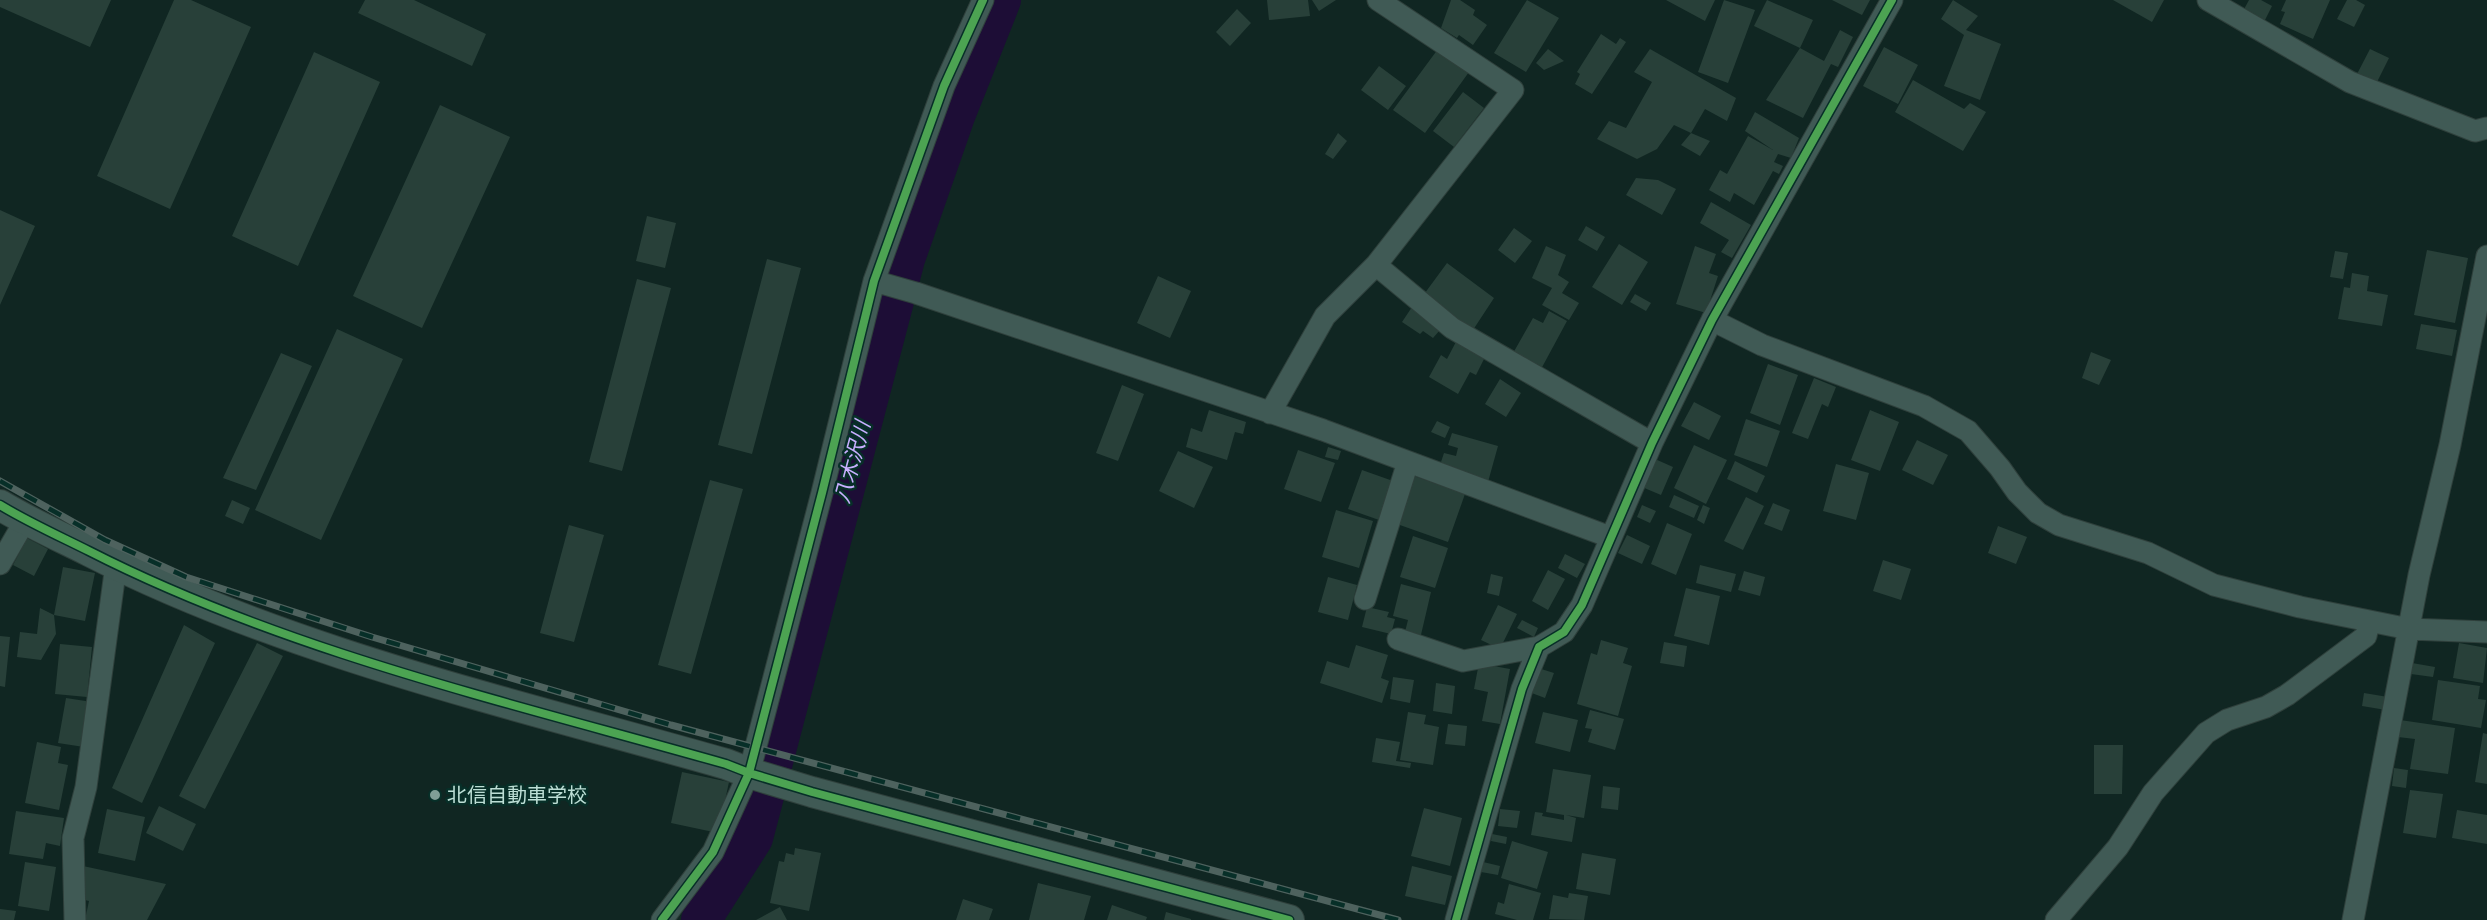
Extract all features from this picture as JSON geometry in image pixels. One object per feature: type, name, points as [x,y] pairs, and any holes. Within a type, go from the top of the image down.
[{"type":"street","points":[[662,920],[713,852],[749,773],[879,282],[944,86],[983,0]]},
{"type":"street","points":[[1270,412],[1325,316],[1376,265],[1514,90],[1378,0]]},
{"type":"street","points":[[1398,639],[1464,661],[1539,647],[1564,632],[1582,604],[1652,443],[1712,320],[1892,0]]},
{"type":"street","points":[[2208,0],[2350,82],[2475,131],[2487,128]]},
{"type":"street","points":[[2353,920],[2419,575],[2450,445],[2487,256]]},
{"type":"street","points":[[1376,265],[1452,328],[1652,443]]},
{"type":"street","points":[[879,282],[916,292],[1270,412],[1610,537]]},
{"type":"street","points":[[1712,320],[1762,345],[1924,406],[1968,431],[2017,492],[2038,513],[2059,525],[2148,553],[2214,585],[2300,607],[2409,629],[2487,632]]},
{"type":"street","points":[[1365,599],[1408,462]]},
{"type":"street","points":[[0,505],[149,582],[274,632],[424,678],[726,764],[812,792],[1289,920]]},
{"type":"street","points":[[0,564],[26,519]]},
{"type":"street","points":[[75,920],[73,838],[86,787],[116,565]]},
{"type":"street","points":[[2056,920],[2103,866],[2153,794],[2206,733],[2227,720],[2266,707],[2287,695],[2366,636],[2369,621]]},
{"type":"street","points":[[1456,920],[1522,689],[1539,647]]},
{"type":"building","points":[[0,0],[111,0],[90,47],[0,7]]},
{"type":"building","points":[[174,0],[191,0],[251,27],[170,209],[97,176]]},
{"type":"building","points":[[365,0],[414,0],[486,34],[472,66],[358,13]]},
{"type":"building","points":[[1267,0],[1308,0],[1310,16],[1269,20]]},
{"type":"building","points":[[1312,0],[1336,0],[1319,11]]},
{"type":"building","points":[[1451,0],[1460,0],[1475,10],[1473,15],[1487,25],[1473,45],[1459,35],[1457,38],[1441,28]]},
{"type":"building","points":[[1527,0],[1559,18],[1526,72],[1494,53]]},
{"type":"building","points":[[1666,0],[1715,0],[1705,21]]},
{"type":"building","points":[[1724,0],[1755,10],[1728,83],[1698,72]]},
{"type":"building","points":[[1767,0],[1813,20],[1800,48],[1754,26]]},
{"type":"building","points":[[1832,0],[1870,0],[1862,15]]},
{"type":"building","points":[[1953,0],[1978,16],[1966,30],[2001,44],[1980,100],[1944,86],[1964,35],[1941,19]]},
{"type":"building","points":[[2113,0],[2164,0],[2152,22]]},
{"type":"building","points":[[2249,0],[2261,0],[2272,6],[2263,24],[2242,13]]},
{"type":"building","points":[[2286,0],[2330,0],[2313,39],[2280,24],[2285,12],[2281,11]]},
{"type":"building","points":[[2347,0],[2356,0],[2365,5],[2354,27],[2337,19]]},
{"type":"building","points":[[1237,9],[1251,23],[1230,46],[1216,32]]},
{"type":"building","points":[[1840,30],[1853,37],[1838,67],[1831,64],[1803,118],[1766,100],[1800,48],[1824,61]]},
{"type":"building","points":[[1601,34],[1616,44],[1620,38],[1626,42],[1592,94],[1575,84],[1580,74],[1577,72]]},
{"type":"building","points":[[1884,47],[1918,65],[1898,104],[1863,86]]},
{"type":"building","points":[[1438,49],[1469,72],[1425,133],[1393,110]]},
{"type":"building","points":[[1548,49],[1564,61],[1544,70],[1536,63]]},
{"type":"building","points":[[1650,49],[1736,98],[1727,121],[1705,109],[1691,133],[1674,125],[1657,149],[1637,159],[1597,139],[1609,121],[1626,128],[1652,82],[1634,72]]},
{"type":"building","points":[[2370,49],[2389,58],[2375,86],[2356,76]]},
{"type":"building","points":[[314,52],[380,82],[298,266],[232,236]]},
{"type":"building","points":[[1379,66],[1406,86],[1388,110],[1361,90]]},
{"type":"building","points":[[1913,80],[1964,109],[1970,103],[1986,112],[1963,151],[1895,112]]},
{"type":"building","points":[[1463,92],[1484,108],[1454,147],[1433,131]]},
{"type":"building","points":[[440,105],[510,137],[422,328],[353,296]]},
{"type":"building","points":[[1755,112],[1799,138],[1791,158],[1778,154],[1774,162],[1783,166],[1779,174],[1773,171],[1754,205],[1734,193],[1730,202],[1709,190],[1720,170],[1727,174],[1748,136],[1773,150],[1745,131]]},
{"type":"building","points":[[1338,133],[1347,141],[1333,159],[1325,154]]},
{"type":"building","points":[[1691,133],[1710,141],[1700,156],[1681,145]]},
{"type":"building","points":[[1636,178],[1658,180],[1676,189],[1662,215],[1626,195]]},
{"type":"building","points":[[1711,202],[1751,225],[1732,258],[1721,252],[1729,240],[1700,223]]},
{"type":"building","points":[[0,210],[35,226],[0,305]]},
{"type":"building","points":[[647,216],[676,223],[665,268],[636,261]]},
{"type":"building","points":[[1586,226],[1605,237],[1597,251],[1578,240]]},
{"type":"building","points":[[1514,228],[1532,241],[1515,263],[1498,250]]},
{"type":"building","points":[[1619,244],[1648,262],[1622,305],[1592,287]]},
{"type":"building","points":[[1546,246],[1566,255],[1558,275],[1569,282],[1562,293],[1579,303],[1569,320],[1542,305],[1552,288],[1532,278]]},
{"type":"building","points":[[1695,246],[1716,254],[1709,273],[1718,276],[1706,313],[1676,304]]},
{"type":"building","points":[[2427,250],[2468,258],[2455,323],[2414,315]]},
{"type":"building","points":[[2335,251],[2348,253],[2343,279],[2330,277]]},
{"type":"building","points":[[767,259],[801,268],[752,454],[718,445]]},
{"type":"building","points":[[1447,263],[1494,298],[1471,333],[1422,297]]},
{"type":"building","points":[[2352,273],[2369,276],[2367,291],[2388,295],[2382,326],[2338,319],[2344,287],[2350,288]]},
{"type":"building","points":[[1158,276],[1191,291],[1170,338],[1137,323]]},
{"type":"building","points":[[637,279],[671,288],[622,471],[589,462]]},
{"type":"building","points":[[1635,294],[1651,303],[1646,311],[1630,302]]},
{"type":"building","points":[[1412,307],[1440,330],[1433,338],[1423,331],[1420,334],[1402,322]]},
{"type":"building","points":[[1549,311],[1567,321],[1540,371],[1512,355],[1533,318],[1543,323]]},
{"type":"building","points":[[2421,324],[2457,330],[2452,356],[2416,349]]},
{"type":"building","points":[[337,329],[403,359],[321,540],[255,510]]},
{"type":"building","points":[[1458,338],[1487,353],[1476,375],[1470,372],[1458,394],[1429,377],[1441,355],[1447,359]]},
{"type":"building","points":[[2091,352],[2111,360],[2099,385],[2082,378]]},
{"type":"building","points":[[281,353],[312,366],[256,490],[223,478]]},
{"type":"building","points":[[1768,364],[1798,375],[1780,425],[1750,413]]},
{"type":"building","points":[[1814,378],[1836,387],[1828,407],[1822,404],[1808,439],[1792,433]]},
{"type":"building","points":[[1500,379],[1521,393],[1506,417],[1485,404]]},
{"type":"building","points":[[1122,385],[1144,394],[1118,461],[1096,453]]},
{"type":"building","points":[[1694,402],[1721,416],[1709,440],[1681,426]]},
{"type":"building","points":[[1209,410],[1246,422],[1243,434],[1235,432],[1227,460],[1186,447],[1191,428],[1202,432]]},
{"type":"building","points":[[1870,410],[1899,422],[1880,471],[1851,460]]},
{"type":"building","points":[[1746,419],[1780,431],[1767,467],[1734,455]]},
{"type":"building","points":[[1437,421],[1450,427],[1445,438],[1431,432]]},
{"type":"building","points":[[1452,433],[1498,446],[1488,482],[1439,468],[1444,453],[1456,456],[1458,448],[1448,445]]},
{"type":"building","points":[[1917,440],[1948,455],[1933,485],[1902,470]]},
{"type":"building","points":[[1694,445],[1727,460],[1706,504],[1674,488]]},
{"type":"building","points":[[1328,447],[1341,451],[1338,460],[1325,457]]},
{"type":"building","points":[[1298,450],[1335,463],[1321,502],[1284,489]]},
{"type":"building","points":[[1178,451],[1213,467],[1194,508],[1159,491]]},
{"type":"building","points":[[1655,459],[1673,467],[1661,495],[1642,487]]},
{"type":"building","points":[[1735,461],[1765,476],[1757,493],[1727,479]]},
{"type":"building","points":[[1836,464],[1869,473],[1856,520],[1823,511]]},
{"type":"building","points":[[1362,470],[1393,481],[1379,520],[1348,509]]},
{"type":"building","points":[[1414,476],[1465,494],[1448,542],[1397,524]]},
{"type":"building","points":[[710,480],[743,489],[691,674],[658,665]]},
{"type":"building","points":[[1674,495],[1699,506],[1694,518],[1669,507]]},
{"type":"building","points":[[1746,497],[1764,506],[1743,550],[1724,541]]},
{"type":"building","points":[[232,500],[250,508],[243,524],[225,516]]},
{"type":"building","points":[[1773,503],[1790,510],[1782,531],[1764,524]]},
{"type":"building","points":[[1642,505],[1656,511],[1650,523],[1637,517]]},
{"type":"building","points":[[1703,505],[1710,508],[1704,524],[1697,520]]},
{"type":"building","points":[[1336,510],[1373,521],[1359,568],[1322,557]]},
{"type":"building","points":[[1667,523],[1692,534],[1676,575],[1651,564]]},
{"type":"building","points":[[569,525],[604,535],[574,642],[540,633]]},
{"type":"building","points":[[1998,526],[2027,537],[2016,564],[1988,553]]},
{"type":"building","points":[[1627,535],[1650,546],[1642,564],[1618,553]]},
{"type":"building","points":[[1413,536],[1448,548],[1435,588],[1400,577]]},
{"type":"building","points":[[27,538],[48,549],[34,576],[13,565]]},
{"type":"building","points":[[1565,554],[1585,564],[1577,578],[1558,568]]},
{"type":"building","points":[[1883,560],[1911,569],[1901,600],[1873,591]]},
{"type":"building","points":[[1700,565],[1736,574],[1731,592],[1696,583]]},
{"type":"building","points":[[63,567],[95,573],[85,621],[54,615]]},
{"type":"building","points":[[1548,570],[1565,579],[1548,610],[1532,601]]},
{"type":"building","points":[[1744,571],[1765,577],[1760,596],[1738,590]]},
{"type":"building","points":[[1491,574],[1503,577],[1499,596],[1487,593]]},
{"type":"building","points":[[1328,577],[1357,585],[1348,620],[1318,612]]},
{"type":"building","points":[[1401,584],[1431,592],[1420,639],[1404,636],[1408,620],[1393,616]]},
{"type":"building","points":[[1686,588],[1720,596],[1709,645],[1674,636]]},
{"type":"building","points":[[1498,605],[1517,614],[1500,649],[1481,640]]},
{"type":"building","points":[[1367,607],[1389,612],[1387,617],[1395,619],[1391,634],[1362,627]]},
{"type":"building","points":[[40,608],[54,615],[56,634],[41,660],[17,657],[20,632],[37,634]]},
{"type":"building","points":[[1522,620],[1538,628],[1534,637],[1517,628]]},
{"type":"building","points":[[184,625],[215,643],[142,803],[112,788]]},
{"type":"building","points":[[0,636],[10,637],[5,687],[0,686]]},
{"type":"building","points":[[1601,640],[1628,648],[1623,663],[1632,666],[1618,716],[1577,704],[1591,653],[1597,655]]},
{"type":"building","points":[[1664,642],[1687,646],[1684,667],[1660,663]]},
{"type":"building","points":[[257,643],[283,656],[205,809],[179,796]]},
{"type":"building","points":[[2459,643],[2487,648],[2483,683],[2453,678]]},
{"type":"building","points":[[60,644],[92,647],[87,697],[55,694]]},
{"type":"building","points":[[1356,645],[1388,655],[1381,678],[1389,681],[1382,703],[1320,683],[1327,661],[1349,668]]},
{"type":"building","points":[[2412,663],[2435,667],[2433,677],[2411,674]]},
{"type":"building","points":[[1488,665],[1510,669],[1500,724],[1482,721],[1488,692],[1474,689],[1478,668]]},
{"type":"building","points":[[1538,668],[1554,673],[1545,698],[1529,692]]},
{"type":"building","points":[[1393,677],[1414,680],[1410,703],[1390,699]]},
{"type":"building","points":[[2438,680],[2480,686],[2478,699],[2486,700],[2481,728],[2432,720]]},
{"type":"building","points":[[1436,683],[1455,686],[1452,714],[1433,711]]},
{"type":"building","points":[[2364,693],[2388,697],[2386,710],[2362,706]]},
{"type":"building","points":[[66,698],[92,702],[84,747],[58,743]]},
{"type":"building","points":[[1590,710],[1624,719],[1615,750],[1588,742],[1592,729],[1585,728]]},
{"type":"building","points":[[1408,712],[1426,715],[1424,724],[1439,727],[1433,765],[1400,760]]},
{"type":"building","points":[[1543,712],[1578,720],[1570,752],[1535,743]]},
{"type":"building","points":[[2400,720],[2455,728],[2448,774],[2410,769],[2415,739],[2398,737]]},
{"type":"building","points":[[1448,724],[1467,726],[1465,746],[1445,744]]},
{"type":"building","points":[[2483,733],[2487,734],[2487,784],[2475,782]]},
{"type":"building","points":[[1376,738],[1400,742],[1396,761],[1411,763],[1410,768],[1372,762]]},
{"type":"building","points":[[37,742],[61,747],[58,763],[68,765],[59,810],[25,803]]},
{"type":"building","points":[[2094,745],[2123,745],[2122,794],[2094,794]]},
{"type":"building","points":[[2394,768],[2408,770],[2406,788],[2392,786]]},
{"type":"building","points":[[1553,769],[1591,775],[1584,818],[1566,815],[1576,818],[1572,842],[1531,835],[1535,812],[1543,813],[1542,816],[1564,820],[1564,815],[1546,812]]},
{"type":"building","points":[[682,772],[729,782],[718,833],[671,823]]},
{"type":"building","points":[[1603,786],[1620,788],[1618,810],[1601,808]]},
{"type":"building","points":[[2410,790],[2443,794],[2436,838],[2403,833]]},
{"type":"building","points":[[159,806],[196,824],[183,851],[146,833]]},
{"type":"building","points":[[1424,808],[1462,818],[1450,866],[1411,856]]},
{"type":"building","points":[[107,809],[145,817],[135,861],[98,853]]},
{"type":"building","points":[[1500,809],[1520,811],[1517,828],[1498,826]]},
{"type":"building","points":[[2457,810],[2487,815],[2487,844],[2452,838]]},
{"type":"building","points":[[16,811],[64,818],[60,846],[46,843],[43,859],[9,854]]},
{"type":"building","points":[[1492,834],[1507,837],[1506,844],[1491,841]]},
{"type":"building","points":[[1512,841],[1548,852],[1537,889],[1501,878]]},
{"type":"building","points":[[795,848],[821,853],[809,911],[770,903],[779,861],[784,862],[786,853],[794,855]]},
{"type":"building","points":[[1582,853],[1616,859],[1610,895],[1576,889]]},
{"type":"building","points":[[25,862],[56,867],[49,911],[18,906]]},
{"type":"building","points":[[1483,862],[1500,866],[1498,875],[1481,872]]},
{"type":"building","points":[[83,866],[166,884],[147,920],[85,920],[89,901],[76,898]]},
{"type":"building","points":[[1412,866],[1452,876],[1445,905],[1405,896]]},
{"type":"building","points":[[1038,883],[1091,896],[1084,920],[1029,920]]},
{"type":"building","points":[[1509,884],[1541,893],[1533,920],[1517,920],[1495,914],[1498,902],[1504,904]]},
{"type":"building","points":[[1569,893],[1588,896],[1584,920],[1549,919],[1553,895],[1568,898]]},
{"type":"building","points":[[963,899],[993,909],[989,920],[956,920]]},
{"type":"building","points":[[1112,905],[1147,917],[1146,920],[1107,920]]},
{"type":"building","points":[[780,907],[787,920],[756,920]]},
{"type":"building","points":[[0,909],[16,911],[14,920],[0,920]]},
{"type":"building","points":[[1166,912],[1191,919],[1191,920],[1164,920]]},
{"type":"waterway","name":"八木沢川","points":[[701,920],[753,838],[905,259],[955,116],[1001,0]]},
{"type":"railway","points":[[0,481],[105,540],[186,577],[372,637],[671,725],[1398,920]]},
{"type":"cycle path","points":[[662,920],[713,852],[749,773],[822,493],[874,281],[944,86],[983,0]]},
{"type":"cycle path","points":[[1456,920],[1522,689],[1539,647],[1564,632],[1582,605],[1652,443],[1712,320],[1892,0]]},
{"type":"cycle path","points":[[0,505],[164,587],[321,647],[483,696],[726,764],[812,792],[1289,920]]},
{"type":"place","name":"北信自動車学校","points":[[435,795]]}]
